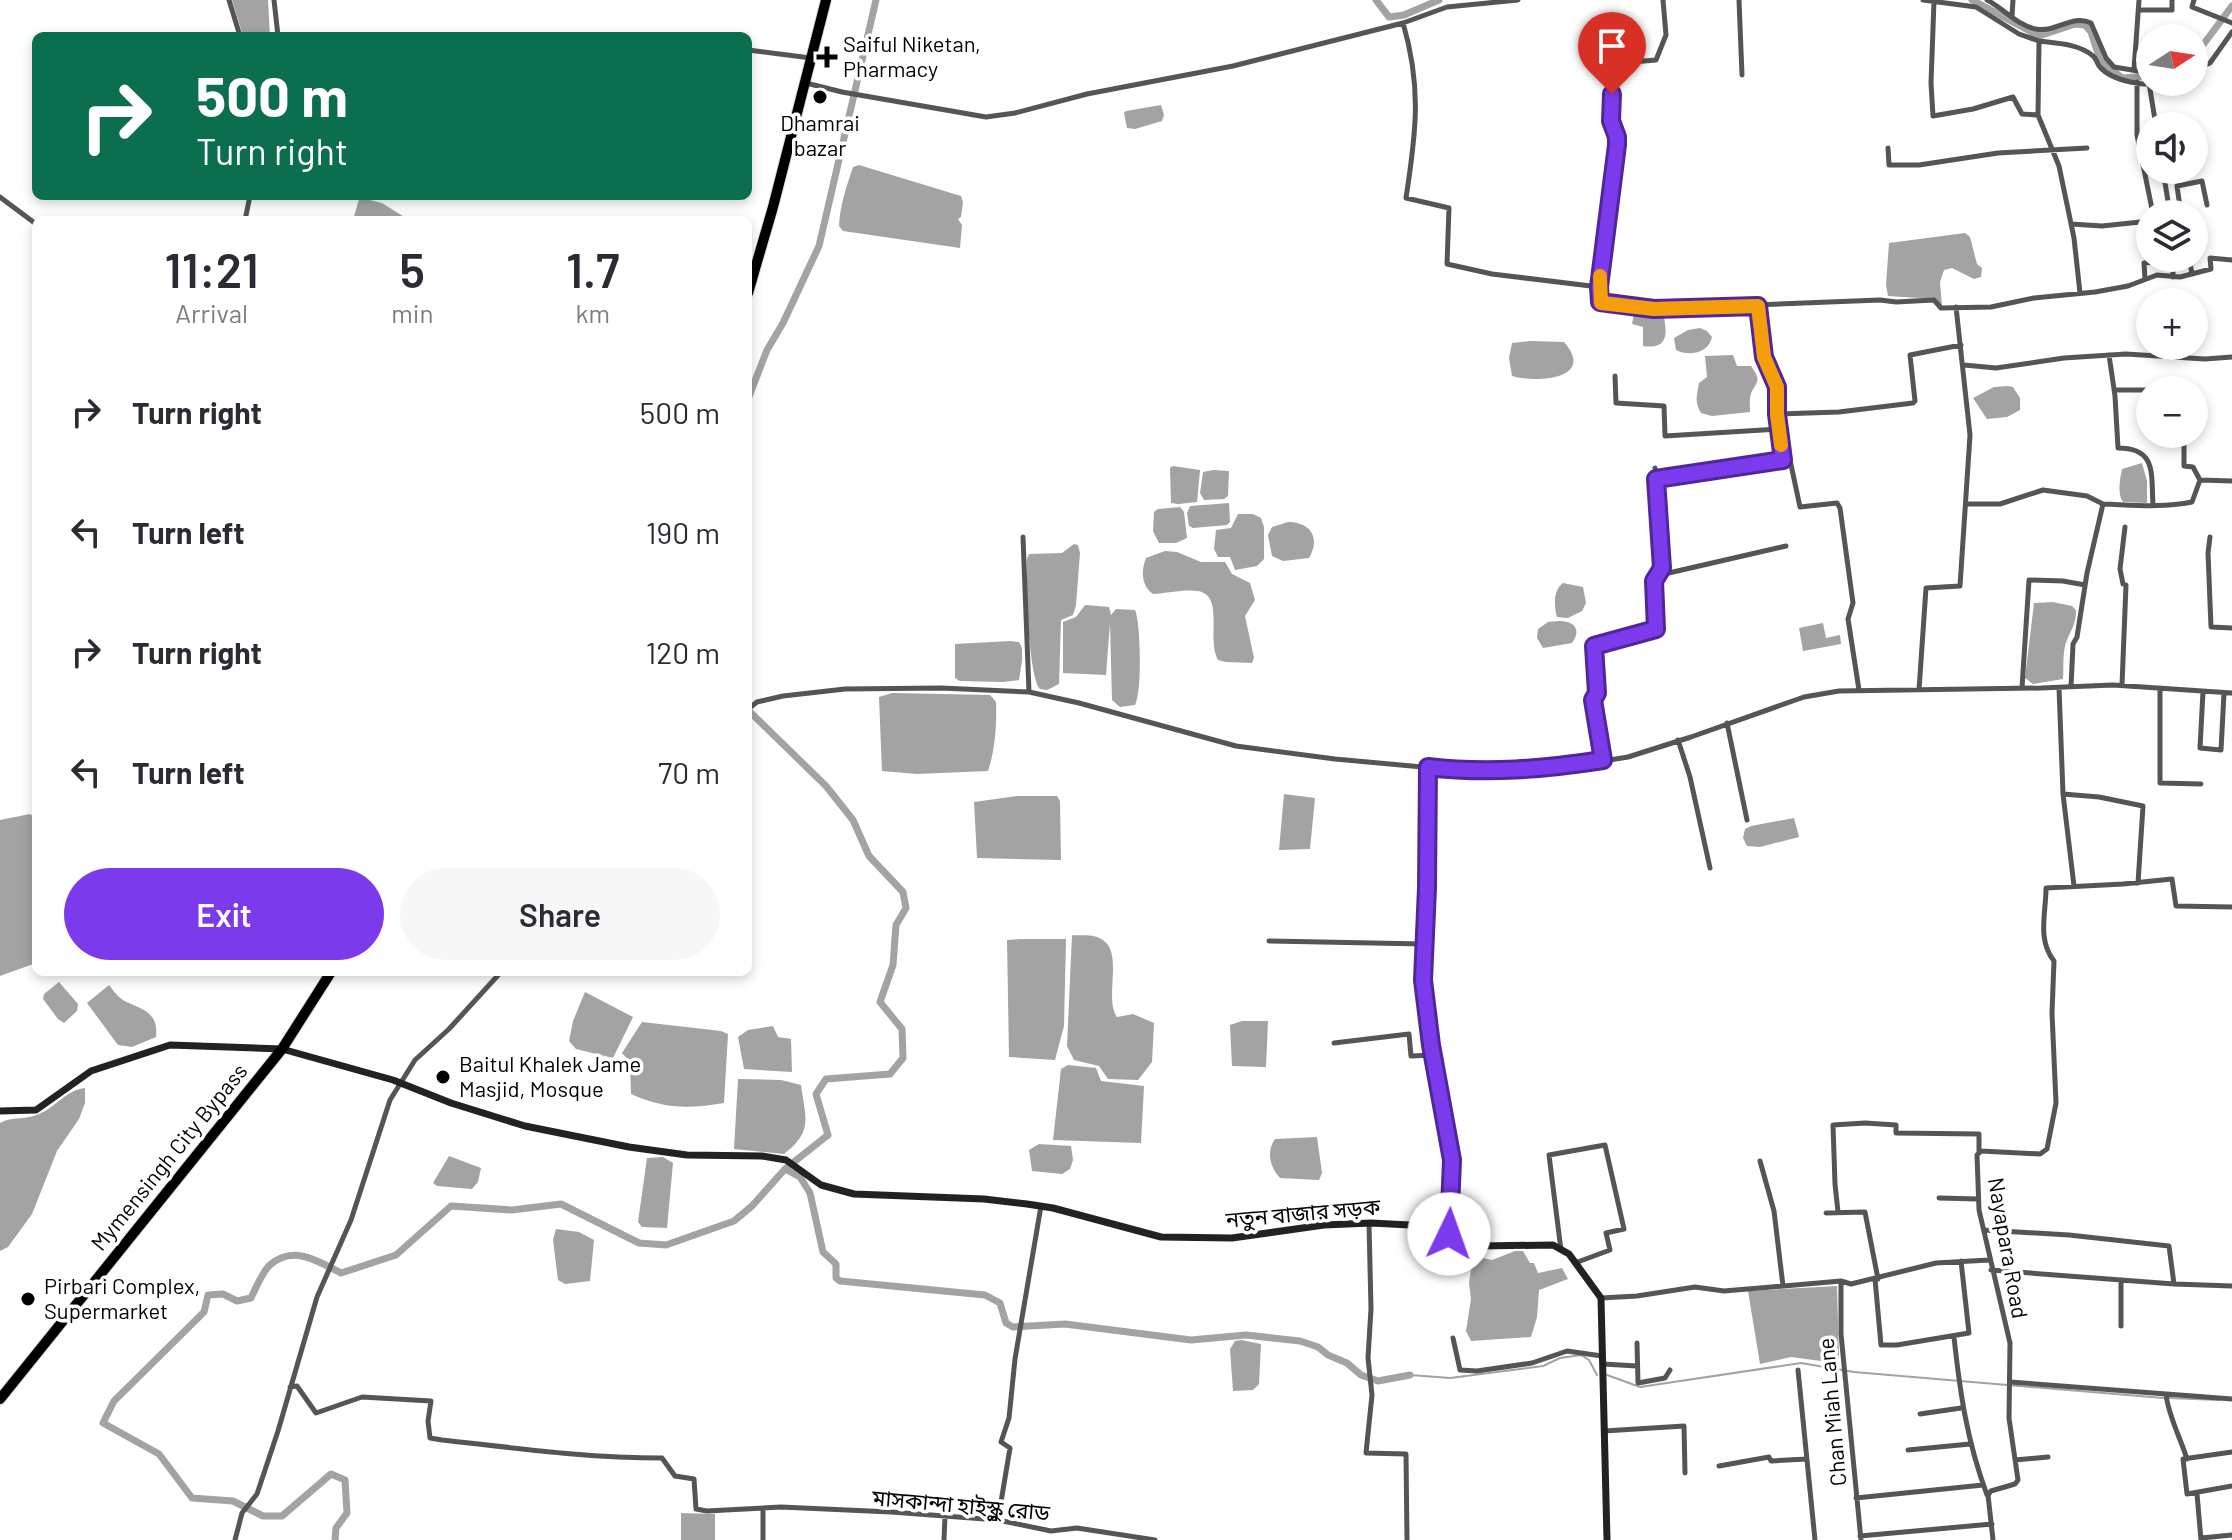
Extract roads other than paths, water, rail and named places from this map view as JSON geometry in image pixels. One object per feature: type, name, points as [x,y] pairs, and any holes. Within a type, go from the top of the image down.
[{"type":"highway","points":[[752,279],[826,0]]},
{"type":"highway","name":"Mymensingh City Bypass","points":[[0,1399],[282,1049],[328,976]]},
{"type":"street","points":[[229,0],[239,32]]},
{"type":"street","points":[[274,0],[278,32]]},
{"type":"street","points":[[806,83],[870,98],[986,117],[1233,66],[1403,23],[1447,7],[1518,0]]},
{"type":"street","points":[[1663,0],[1666,35],[1656,60],[1620,63],[1612,67],[1611,121],[1617,145],[1599,287],[1601,303],[1654,309],[1934,300],[1941,308],[1991,307],[2128,286],[2157,275],[2173,277],[2192,274],[2212,269],[2210,258],[2232,260]]},
{"type":"street","points":[[1739,0],[1742,75]]},
{"type":"street","points":[[1923,0],[1952,1],[1976,7],[2019,34],[2074,47],[2094,57],[2099,67],[2114,77],[2136,82]]},
{"type":"street","points":[[1987,0],[2035,30],[2085,20],[2094,26],[2106,58],[2114,67],[2134,70],[2139,0]]},
{"type":"street","points":[[2012,16],[2013,0]]},
{"type":"street","points":[[2139,10],[2172,10],[2172,0]]},
{"type":"street","points":[[2194,0],[2192,7],[2232,23]]},
{"type":"street","points":[[1934,1],[1933,116],[1973,109],[2013,97],[2022,114],[2038,115]]},
{"type":"street","points":[[1403,23],[1413,57],[1417,119],[1406,198],[1449,208],[1447,264],[1492,274],[1599,287]]},
{"type":"street","points":[[2208,62],[2215,58],[2232,32]]},
{"type":"street","points":[[2039,41],[2038,115],[2059,166],[2080,293]]},
{"type":"street","points":[[752,50],[812,58]]},
{"type":"street","points":[[2136,92],[2137,135],[2150,200]]},
{"type":"street","points":[[1888,148],[1889,165],[1919,165],[1998,153],[2087,148]]},
{"type":"street","points":[[2179,200],[2177,186],[2202,181],[2206,200]]},
{"type":"street","points":[[0,197],[32,221]]},
{"type":"street","points":[[2071,224],[2102,226],[2136,222]]},
{"type":"street","points":[[2145,272],[2145,279]]},
{"type":"street","points":[[2173,272],[2173,277]]},
{"type":"street","points":[[1758,306],[1764,357],[1777,387],[1783,460]]},
{"type":"street","points":[[1919,690],[1926,588],[1960,586],[1970,435],[1956,307]]},
{"type":"street","points":[[1777,414],[1839,412],[1913,403],[1910,355],[1961,345]]},
{"type":"street","points":[[1964,365],[1996,368],[2109,355],[2232,357]]},
{"type":"street","points":[[2109,355],[2118,448],[2134,448],[2144,453],[2150,467],[2153,505]]},
{"type":"street","points":[[1615,376],[1616,403],[1664,406],[1665,436],[1779,429]]},
{"type":"street","points":[[2114,390],[2136,390]]},
{"type":"street","points":[[1966,504],[2000,504],[2043,490],[2087,496],[2103,504],[2143,508],[2192,502],[2200,480],[2193,467],[2184,466],[2184,448]]},
{"type":"street","points":[[1656,479],[1790,460],[1801,509],[1839,504],[1853,603],[1848,619],[1859,690]]},
{"type":"street","points":[[1603,760],[1593,700],[1597,693],[1594,646],[1654,632],[1657,627],[1654,581],[1662,568],[1655,468]]},
{"type":"street","points":[[2200,480],[2232,481]]},
{"type":"street","points":[[2071,687],[2073,644],[2077,637],[2103,504]]},
{"type":"street","points":[[2122,685],[2126,585],[2123,584],[2120,569],[2125,527]]},
{"type":"street","points":[[1023,537],[1029,692]]},
{"type":"street","points":[[2210,537],[2211,627],[2232,628]]},
{"type":"street","points":[[1659,575],[1786,546]]},
{"type":"street","points":[[2022,688],[2029,580],[2085,585]]},
{"type":"street","points":[[752,706],[783,696],[845,689],[941,688],[1029,692],[1236,746],[1466,771],[1517,771],[1628,757],[1804,697],[1859,690],[2122,685],[2232,693]]},
{"type":"street","points":[[2059,688],[2063,794],[2074,886],[2172,879],[2176,906],[2232,907]]},
{"type":"street","points":[[2160,688],[2160,783],[2201,784]]},
{"type":"street","points":[[2203,691],[2200,748],[2221,750],[2224,693]]},
{"type":"street","points":[[1727,723],[1747,820]]},
{"type":"street","points":[[1678,740],[1690,777],[1710,868]]},
{"type":"street","points":[[1428,767],[1423,980],[1452,1160],[1449,1234]]},
{"type":"street","points":[[2063,794],[2143,806],[2138,883]]},
{"type":"street","name":"Nayapara Road","points":[[2015,1460],[2009,1418],[2010,1343],[1991,1270],[1978,1199],[1979,1152],[2040,1154],[2047,1149],[2056,1103],[2052,1013],[2054,961],[2044,942],[2046,888],[2074,886]]},
{"type":"street","points":[[1269,941],[1424,944]]},
{"type":"street","points":[[235,1540],[242,1513],[257,1494],[317,1297],[351,1220],[377,1135],[399,1082],[415,1060],[449,1029],[497,976]]},
{"type":"street","points":[[1334,1043],[1409,1034],[1411,1056],[1433,1055]]},
{"type":"street","points":[[0,1111],[36,1110],[91,1071],[170,1045],[282,1049],[399,1082]]},
{"type":"street","name":"নতুন বাজার সড়ক","points":[[399,1082],[491,1116],[572,1136],[687,1155],[762,1156],[786,1160],[821,1185],[845,1193],[984,1199],[1041,1206],[1161,1237],[1232,1238],[1324,1225],[1369,1223],[1429,1226],[1480,1246],[1544,1243],[1561,1251]]},
{"type":"street","points":[[1838,1212],[1833,1125],[1896,1125],[1896,1133],[1979,1134],[1979,1152]]},
{"type":"street","points":[[1575,1263],[1610,1250],[1606,1233],[1624,1229],[1605,1145],[1549,1155],[1561,1251],[1569,1254],[1575,1263],[1601,1298],[1607,1540]]},
{"type":"street","points":[[1760,1161],[1774,1211],[1783,1286]]},
{"type":"street","points":[[1939,1198],[1978,1199]]},
{"type":"street","points":[[998,1520],[1010,1448],[1001,1442],[1009,1418],[1016,1350],[1041,1206]]},
{"type":"street","points":[[1826,1213],[1865,1212],[1877,1279],[1881,1345],[1969,1333],[1961,1261]]},
{"type":"street","points":[[1369,1223],[1371,1309],[1368,1358],[1372,1395],[1366,1453],[1406,1454],[1407,1540]]},
{"type":"street","points":[[1984,1230],[2169,1246],[2174,1284]]},
{"type":"street","points":[[1601,1298],[1695,1287],[1724,1291],[1841,1281],[1851,1284],[1936,1263],[1989,1260]]},
{"type":"street","points":[[1991,1270],[2232,1286]]},
{"type":"street","points":[[2121,1280],[2121,1326]]},
{"type":"street","name":"Chan Miah Lane","points":[[1841,1281],[1841,1334],[1861,1538]]},
{"type":"street","points":[[1954,1337],[1961,1408],[1988,1495],[1993,1540]]},
{"type":"street","points":[[1453,1338],[1460,1370],[1477,1371],[1532,1363],[1567,1351],[1637,1366]]},
{"type":"street","points":[[1637,1343],[1638,1383],[1665,1378],[1670,1370]]},
{"type":"street","points":[[1798,1370],[1815,1540]]},
{"type":"street","points":[[2010,1382],[2232,1399]]},
{"type":"street","name":"মাসকান্দা হাইস্কুল রোড","points":[[290,1387],[297,1386],[316,1413],[362,1397],[431,1401],[428,1421],[430,1438],[555,1453],[662,1458],[675,1476],[694,1479],[696,1509],[763,1510],[781,1507],[945,1516],[998,1520],[1051,1531],[1077,1528],[1126,1538],[1155,1540]]},
{"type":"street","points":[[2166,1395],[2168,1413],[2174,1421],[2187,1459]]},
{"type":"street","points":[[1920,1414],[1961,1408]]},
{"type":"street","points":[[1604,1431],[1684,1426],[1685,1473]]},
{"type":"street","points":[[1908,1450],[1970,1444]]},
{"type":"street","points":[[2232,1452],[2183,1459],[2187,1494],[2232,1486]]},
{"type":"street","points":[[1719,1466],[1769,1457],[1771,1461],[1807,1459]]},
{"type":"street","points":[[1988,1495],[1991,1491],[2017,1482],[2015,1460],[2048,1457]]},
{"type":"street","points":[[1856,1498],[1983,1485]]},
{"type":"street","points":[[2197,1494],[2201,1539],[2232,1535]]},
{"type":"street","points":[[763,1510],[763,1540]]},
{"type":"street","points":[[944,1540],[945,1516]]},
{"type":"street","points":[[1861,1538],[1992,1524]]},
{"type":"waterway","points":[[752,389],[767,350],[819,246],[876,0]]},
{"type":"waterway","points":[[1376,0],[1389,17],[1404,15],[1439,0]]},
{"type":"waterway","points":[[1972,0],[2039,36],[2075,24],[2085,25],[2091,32],[2100,60],[2122,78],[2136,77]]},
{"type":"waterway","points":[[2208,38],[2232,6]]},
{"type":"waterway","points":[[335,1540],[336,1528],[347,1513],[345,1480],[331,1474],[282,1516],[263,1516],[233,1501],[192,1498],[159,1454],[103,1423],[114,1401],[204,1312],[208,1295],[223,1294],[237,1301],[251,1298],[267,1268],[288,1256],[306,1257],[341,1273],[396,1255],[451,1206],[512,1210],[561,1204],[639,1243],[666,1245],[734,1221],[785,1169],[828,1135],[816,1094],[826,1079],[890,1074],[903,1058],[902,1029],[880,1002],[893,965],[896,925],[906,908],[903,892],[869,856],[853,820],[826,786],[752,714]]},
{"type":"waterway","points":[[785,1169],[800,1177],[810,1193],[823,1252],[836,1264],[836,1278],[840,1281],[985,1295],[1000,1303],[1006,1323],[1013,1327],[1065,1324],[1191,1340],[1246,1335],[1300,1341],[1318,1347],[1347,1363],[1361,1375],[1378,1381],[1410,1375]]},
{"type":"waterway","points":[[1410,1375],[1450,1378],[1543,1366],[1560,1358],[1581,1355],[1589,1360],[1597,1375]]},
{"type":"waterway","points":[[1607,1375],[1640,1387],[1801,1363],[1854,1372],[2163,1398]]},
{"type":"waterway","points":[[2169,1398],[2219,1400]]},
{"type":"place","name":"Saiful Niketan, Pharmacy","points":[[827,57]]},
{"type":"place","name":"Dhamrai bazar","points":[[820,97]]},
{"type":"place","name":"Baitul Khalek Jame Masjid, Mosque","points":[[443,1077]]},
{"type":"place","name":"Pirbari Complex, Supermarket","points":[[28,1299]]}]
